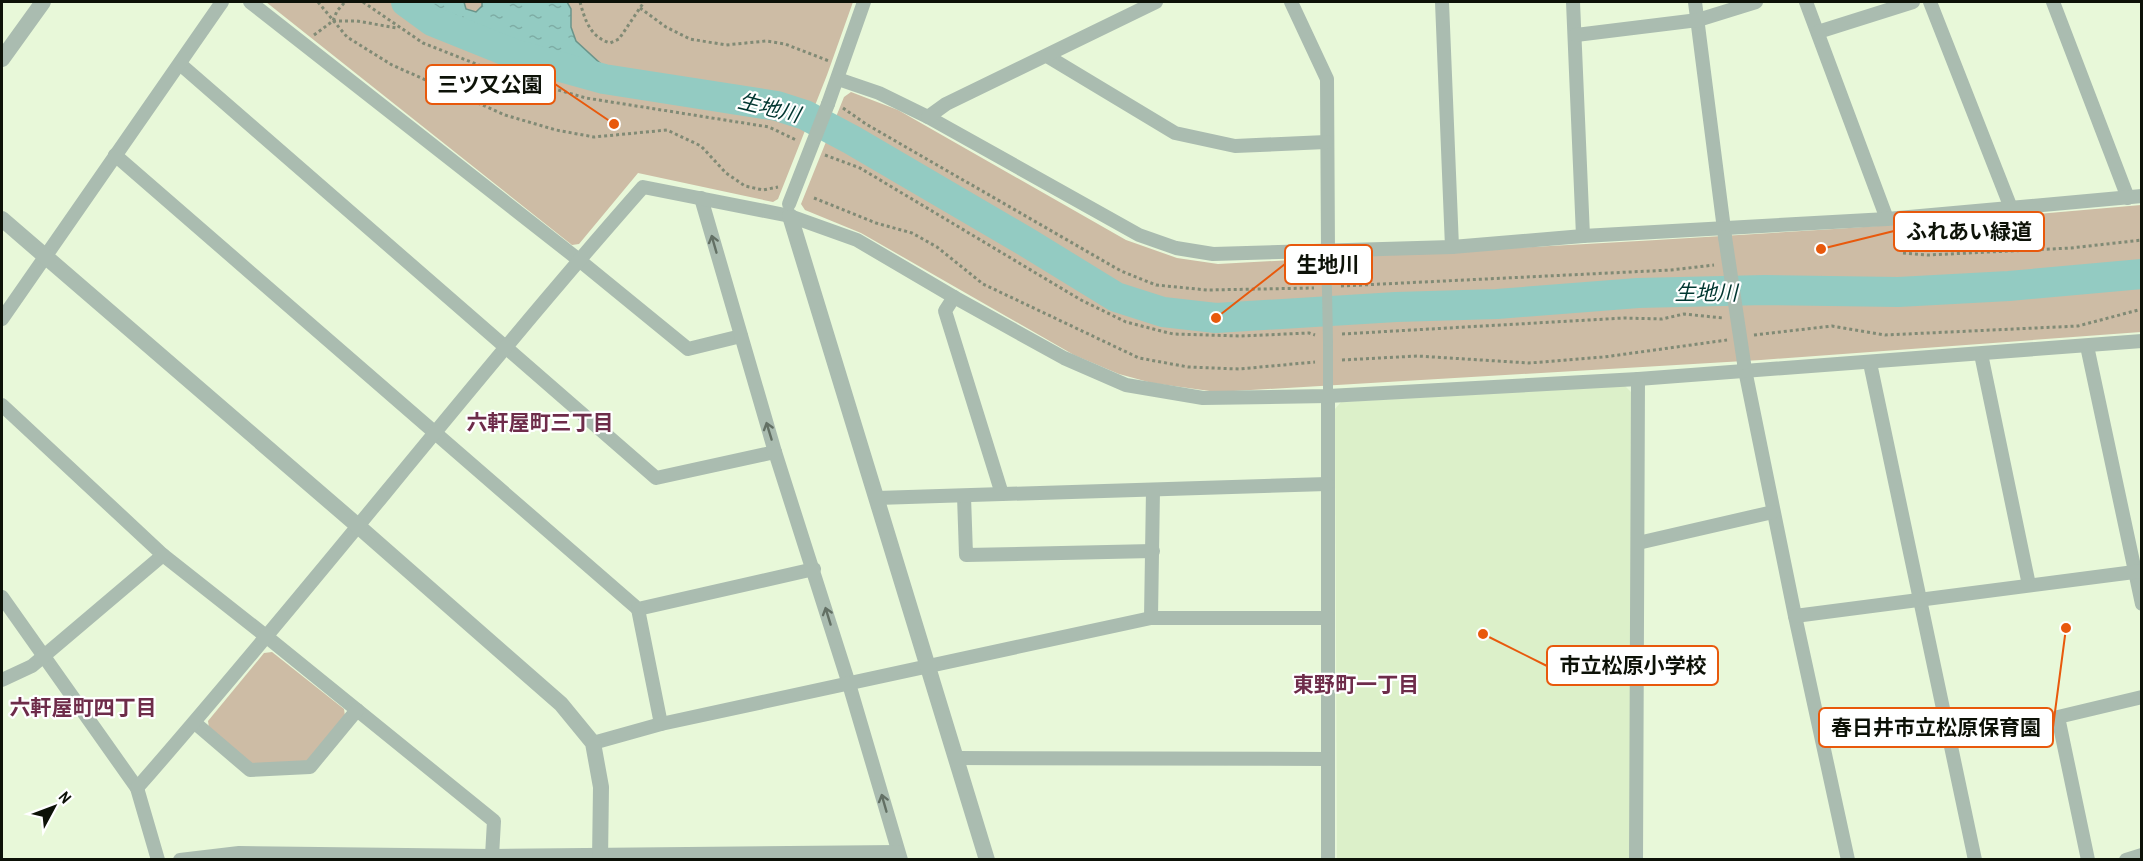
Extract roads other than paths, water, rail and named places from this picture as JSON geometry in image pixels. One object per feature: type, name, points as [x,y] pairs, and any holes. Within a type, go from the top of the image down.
[{"type":"street","points":[[2,59],[43,2]]},
{"type":"street","points":[[2,319],[222,2]]},
{"type":"street","points":[[250,2],[579,260],[688,349],[741,336]]},
{"type":"street","points":[[864,2],[790,210],[987,860]]},
{"type":"street","points":[[928,117],[945,104],[1156,2]]},
{"type":"street","points":[[1291,2],[1327,79],[1326,251],[1330,340],[1327,484],[1328,860]]},
{"type":"street","points":[[1442,2],[1452,248]]},
{"type":"street","points":[[1573,2],[1583,236]]},
{"type":"street","points":[[1695,2],[1744,368],[1848,860]]},
{"type":"street","points":[[1576,34],[1698,20],[1756,2]]},
{"type":"street","points":[[1806,2],[1887,219]]},
{"type":"street","points":[[1818,32],[1912,2]]},
{"type":"street","points":[[1930,2],[2011,208]]},
{"type":"street","points":[[840,73],[928,117],[1139,235],[1176,248],[1214,254],[1452,248],[1583,236],[1725,233],[2135,197],[2053,2]]},
{"type":"street","points":[[1047,56],[1175,133],[1235,146],[1326,142]]},
{"type":"street","points":[[180,64],[656,478],[776,452]]},
{"type":"street","points":[[115,155],[638,609],[661,724]]},
{"type":"street","points":[[137,788],[195,723],[579,260],[643,187],[701,198],[790,210],[857,240],[1064,358],[1126,385],[1203,398],[1328,396],[1638,379],[1744,368],[1870,363],[2142,341]]},
{"type":"street","points":[[180,860],[238,853],[600,857],[900,856],[701,198]]},
{"type":"street","points":[[2,219],[561,704],[593,743],[601,788],[600,857]]},
{"type":"street","points":[[954,297],[945,311],[1002,495]]},
{"type":"street","points":[[2087,346],[2138,572],[2142,604]]},
{"type":"street","points":[[1981,354],[2029,585]]},
{"type":"street","points":[[1870,363],[1975,860]]},
{"type":"street","points":[[1636,860],[1638,379]]},
{"type":"street","points":[[2,405],[163,555],[494,821],[492,856]]},
{"type":"street","points":[[878,498],[1327,484]]},
{"type":"street","points":[[1151,618],[1152,490]]},
{"type":"street","points":[[964,496],[966,555],[1153,551]]},
{"type":"street","points":[[1638,543],[1773,512]]},
{"type":"street","points":[[2,680],[32,666],[45,656],[163,555]]},
{"type":"street","points":[[638,609],[814,569]]},
{"type":"street","points":[[1795,616],[2138,572]]},
{"type":"street","points":[[2,597],[137,788],[158,860]]},
{"type":"street","points":[[593,743],[661,724],[1151,618],[1328,618]]},
{"type":"street","points":[[2088,860],[2058,717],[2142,698]]},
{"type":"street","points":[[195,723],[250,770],[310,767],[357,710]]},
{"type":"street","points":[[956,758],[1327,759]]},
{"type":"street","points":[[2126,860],[2142,855]]},
{"type":"water","points":[[423,2],[464,2],[466,9],[476,12],[482,6],[482,2],[567,2],[571,9],[571,27],[576,41],[602,65],[580,62],[488,34],[455,20]]},
{"type":"waterway","name":"生地川","points":[[406,2],[432,21],[514,54],[604,79],[777,106],[805,115],[852,140],[1116,297],[1163,312],[1216,318],[1396,307],[1497,304],[1638,293],[1765,290],[1898,292],[2009,286],[2142,274]]},
{"type":"place","name":"三ツ又公園","points":[[614,124]]},
{"type":"place","name":"ふれあい緑道","points":[[1821,249]]},
{"type":"place","name":"生地川","points":[[1216,318]]},
{"type":"place","name":"春日井市立松原保育園","points":[[2066,628]]},
{"type":"place","name":"市立松原小学校","points":[[1483,634]]},
{"type":"district","name":"六軒屋町三丁目","points":[[540,423]]},
{"type":"district","name":"東野町一丁目","points":[[1356,685]]},
{"type":"district","name":"六軒屋町四丁目","points":[[83,708]]}]
